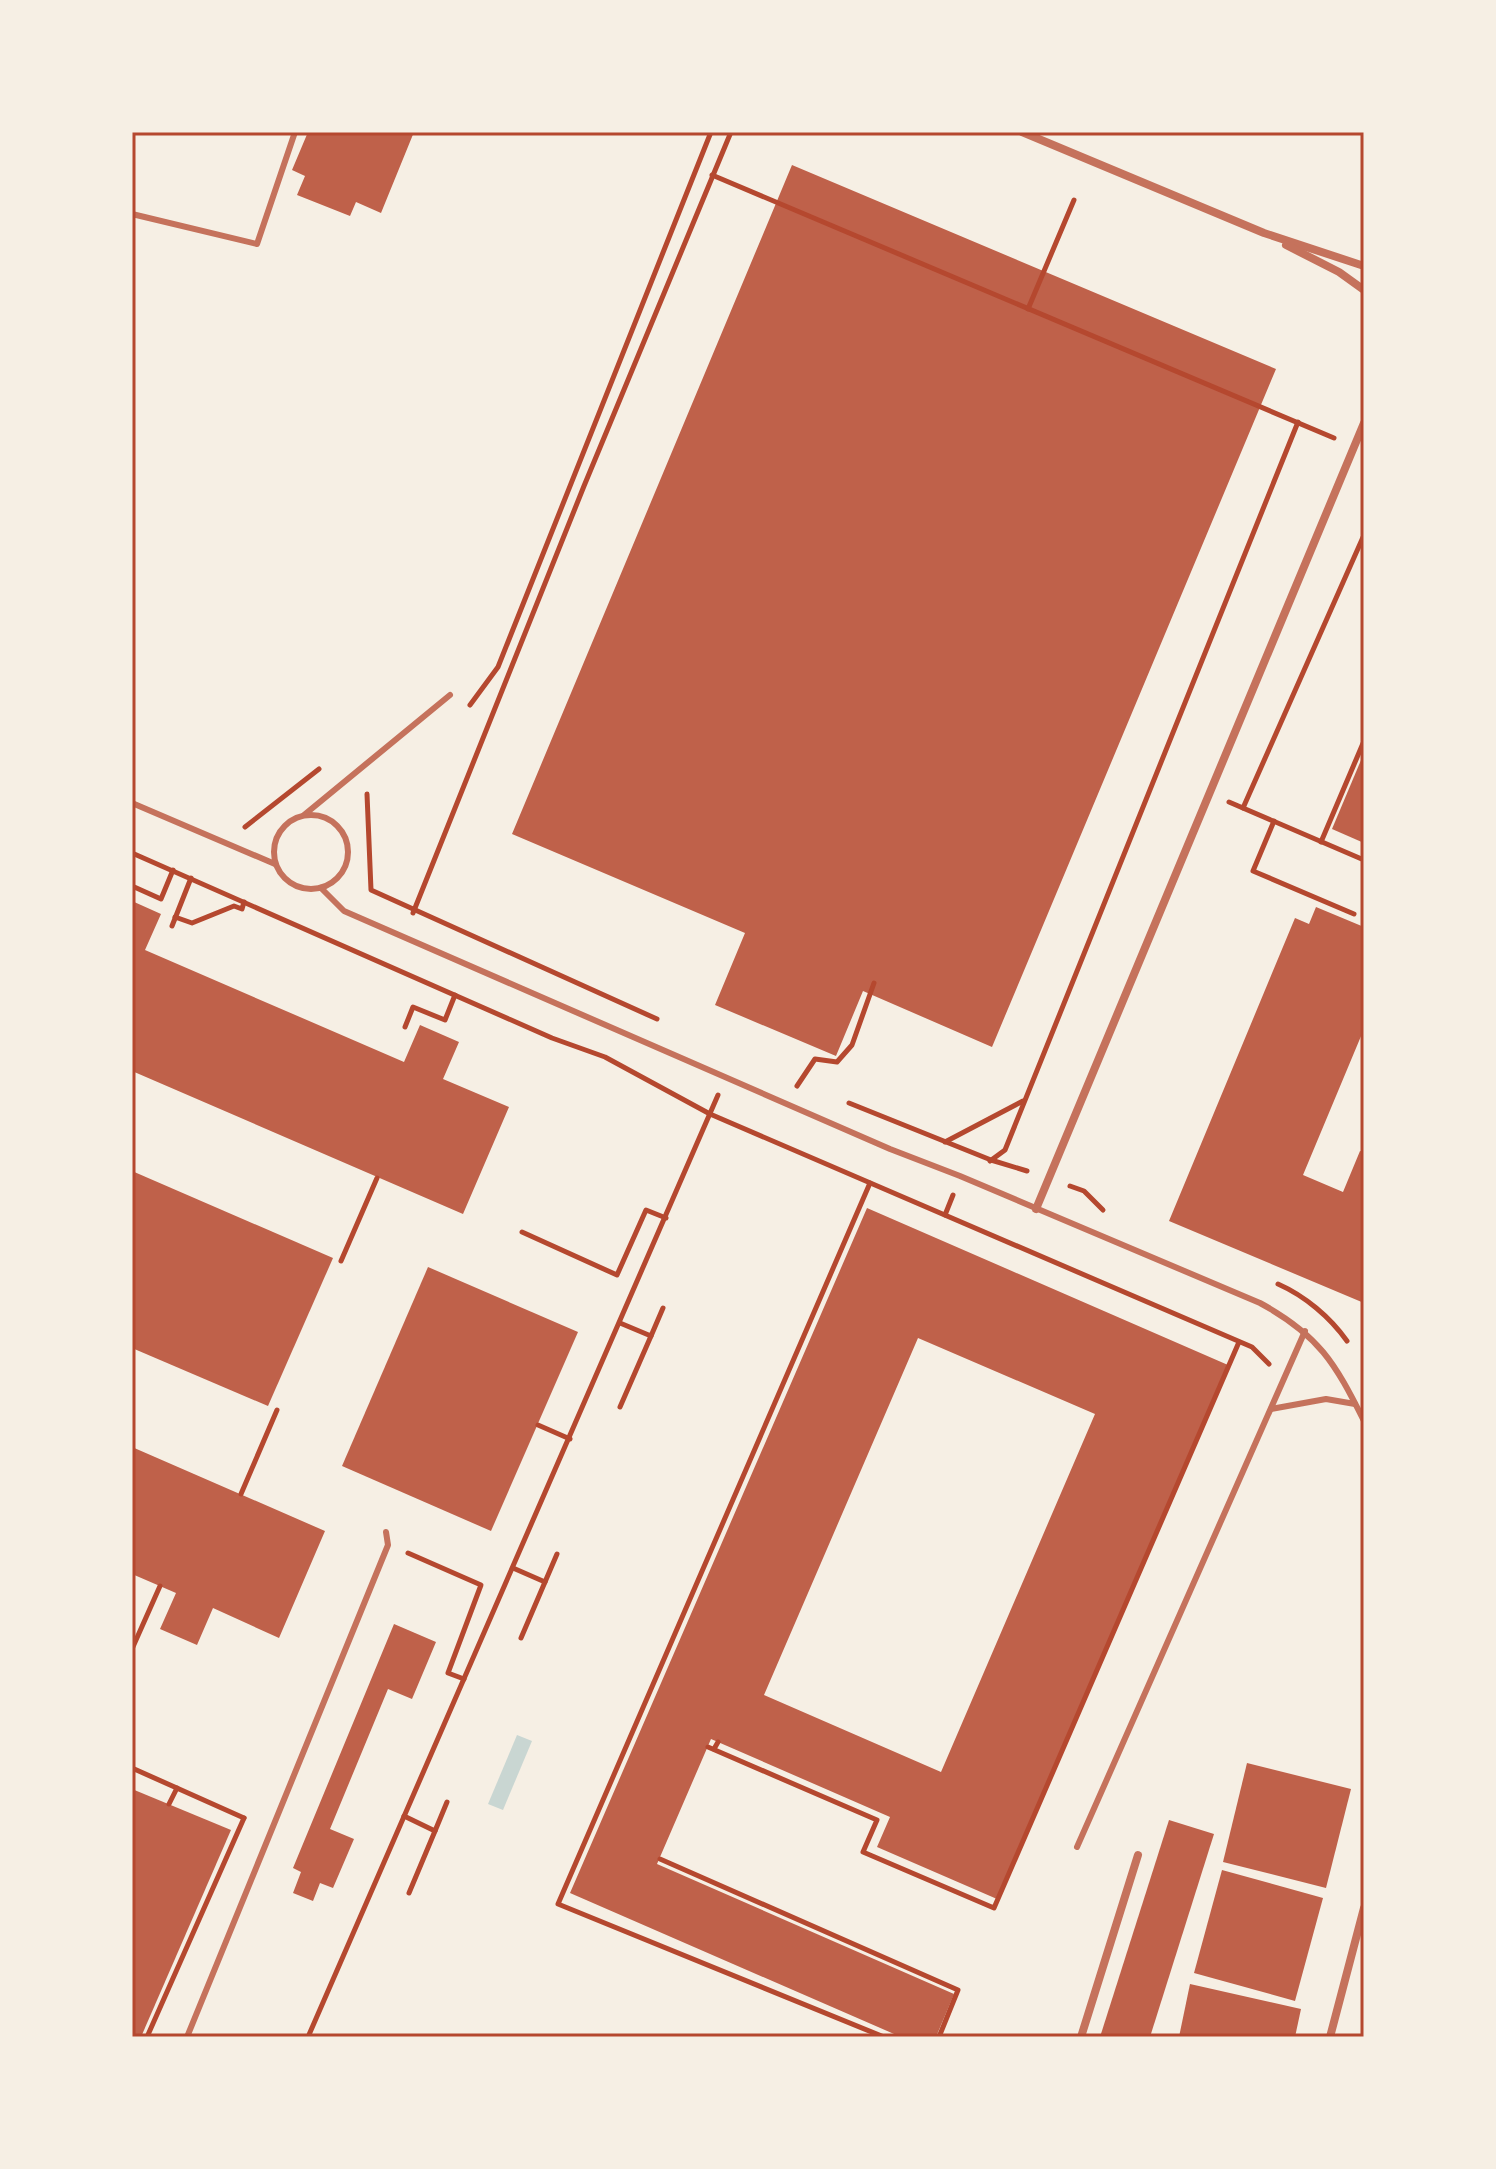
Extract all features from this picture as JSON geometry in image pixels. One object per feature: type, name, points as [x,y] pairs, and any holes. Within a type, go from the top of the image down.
[{"type":"street","points":[[1022,132],[1264,233],[1364,266]]},
{"type":"street","points":[[1264,233],[1339,272],[1364,290]]},
{"type":"street","points":[[1036,1209],[1364,423]]},
{"type":"street","points":[[1081,2037],[1138,1855]]},
{"type":"street","points":[[1330,2037],[1364,1908]]},
{"type":"lane","points":[[132,214],[257,244],[295,132]]},
{"type":"lane","points":[[275,864],[276,838],[282,828],[304,815],[450,695]]},
{"type":"lane","points":[[132,803],[275,864],[288,882],[310,889],[321,888],[341,874],[346,862],[345,838],[328,819],[304,815]]},
{"type":"lane","points":[[321,888],[344,911],[789,1106],[1260,1303],[1305,1331],[1337,1369],[1364,1421]]},
{"type":"lane","points":[[1077,1847],[1305,1331]]},
{"type":"lane","points":[[1271,1409],[1326,1399],[1355,1404]]},
{"type":"lane","points":[[187,2037],[388,1545],[386,1532]]},
{"type":"path","points":[[462,712],[474,702],[498,667],[711,132]]},
{"type":"path","points":[[403,936],[731,132]]},
{"type":"path","points":[[712,175],[1354,446]]},
{"type":"path","points":[[1028,309],[1074,200]]},
{"type":"path","points":[[945,1215],[960,1176],[1005,1150],[1298,422]]},
{"type":"path","points":[[1243,808],[1364,535]]},
{"type":"path","points":[[1321,842],[1364,741]]},
{"type":"path","points":[[201,832],[228,833],[246,826],[328,763]]},
{"type":"path","points":[[366,790],[371,890],[665,1023]]},
{"type":"path","points":[[1209,794],[1364,860]]},
{"type":"path","points":[[1274,821],[1253,871],[1354,914]]},
{"type":"path","points":[[132,853],[552,1038],[605,1057],[710,1114],[1252,1347],[1284,1379]]},
{"type":"path","points":[[132,886],[161,899],[173,870]]},
{"type":"path","points":[[172,926],[191,878]]},
{"type":"path","points":[[175,917],[192,923],[234,906],[242,909],[244,902]]},
{"type":"path","points":[[789,1106],[798,1083],[815,1059],[837,1062],[852,1045],[874,983]]},
{"type":"path","points":[[405,1027],[413,1007],[445,1020],[455,995]]},
{"type":"path","points":[[308,2037],[725,1077]]},
{"type":"path","points":[[798,1083],[813,1088]]},
{"type":"path","points":[[842,1100],[991,1160],[1084,1191],[1104,1211]]},
{"type":"path","points":[[945,1142],[1024,1101]]},
{"type":"path","points":[[341,1261],[377,1178]]},
{"type":"path","points":[[870,1183],[558,1904],[884,2037]]},
{"type":"path","points":[[522,1232],[617,1275],[646,1210],[666,1218]]},
{"type":"path","points":[[1274,1283],[1314,1306],[1337,1328],[1354,1351]]},
{"type":"path","points":[[620,1407],[663,1308]]},
{"type":"path","points":[[620,1323],[651,1336]]},
{"type":"path","points":[[718,1742],[711,1748],[877,1820],[863,1852],[994,1908],[1239,1342]]},
{"type":"path","points":[[241,1494],[277,1410]]},
{"type":"path","points":[[538,1425],[570,1439]]},
{"type":"path","points":[[388,1545],[481,1585],[448,1673],[464,1679]]},
{"type":"path","points":[[521,1638],[557,1554]]},
{"type":"path","points":[[513,1568],[545,1582]]},
{"type":"path","points":[[132,1649],[160,1586]]},
{"type":"path","points":[[132,1768],[230,1812]]},
{"type":"path","points":[[169,1804],[177,1788]]},
{"type":"path","points":[[409,1893],[447,1802]]},
{"type":"path","points":[[404,1816],[435,1831]]},
{"type":"path","points":[[147,2037],[244,1818]]},
{"type":"path","points":[[660,1859],[958,1990],[939,2037]]},
{"type":"shaded area","points":[[517,1735],[532,1741],[503,1810],[488,1804]]},
{"type":"building","points":[[308,132],[414,132],[381,213],[356,202],[350,216],[297,195],[305,176],[292,170]]},
{"type":"building","points":[[792,165],[1276,369],[992,1047],[863,991],[836,1056],[715,1005],[745,933],[512,834]]},
{"type":"building","points":[[1364,753],[1364,843],[1332,829]]},
{"type":"building","points":[[132,901],[161,914],[145,950],[404,1062],[420,1025],[459,1042],[443,1079],[509,1107],[463,1214],[132,1071]]},
{"type":"building","points":[[1316,907],[1364,927],[1364,1029],[1303,1175],[1343,1192],[1360,1151],[1364,1152],[1364,1303],[1169,1221],[1295,918],[1309,924]]},
{"type":"building","points":[[132,1171],[333,1258],[268,1406],[132,1348]]},
{"type":"building","points":[[867,1208],[1228,1365],[997,1899],[877,1847],[890,1817],[711,1739],[657,1864],[954,1994],[936,2037],[901,2037],[570,1893]],"holes":[[[918,1338],[1095,1414],[941,1772],[764,1695]]]},
{"type":"building","points":[[428,1267],[578,1332],[491,1531],[342,1466]]},
{"type":"building","points":[[132,1447],[325,1531],[279,1638],[213,1608],[197,1645],[160,1629],[176,1593],[132,1574]]},
{"type":"building","points":[[394,1624],[436,1642],[412,1699],[388,1689],[330,1829],[354,1839],[333,1888],[320,1883],[313,1901],[293,1893],[301,1872],[293,1868]]},
{"type":"building","points":[[1247,1763],[1351,1789],[1326,1888],[1223,1862]]},
{"type":"building","points":[[132,1789],[231,1830],[141,2037],[132,2037]]},
{"type":"building","points":[[1169,1820],[1214,1834],[1150,2037],[1100,2037]]},
{"type":"building","points":[[1222,1870],[1323,1898],[1295,2001],[1194,1973]]},
{"type":"building","points":[[1190,1984],[1301,2009],[1295,2037],[1179,2037]]}]
